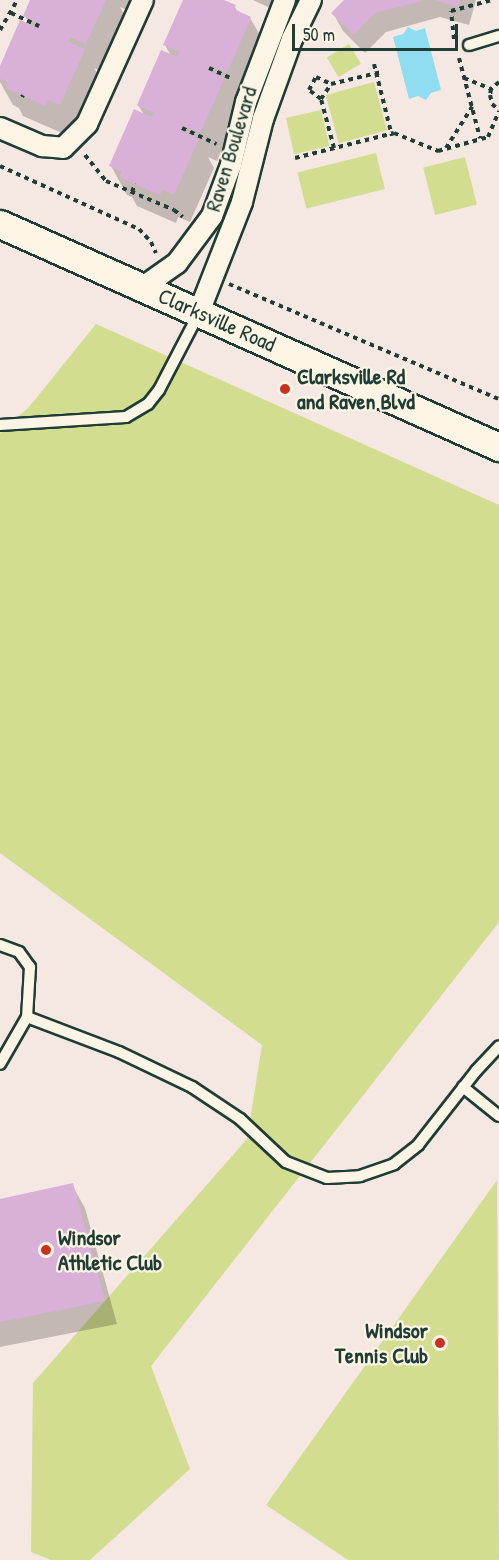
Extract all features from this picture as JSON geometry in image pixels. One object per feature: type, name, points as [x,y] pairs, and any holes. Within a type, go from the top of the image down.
[{"type":"street","points":[[0,128],[42,146],[63,148],[87,124],[143,0]]},
{"type":"street","name":"Raven Boulevard","points":[[143,287],[177,263],[212,216],[231,165],[242,119],[285,0]]},
{"type":"street","name":"Raven Boulevard","points":[[199,312],[238,213],[262,123],[292,39],[311,0]]},
{"type":"street","points":[[273,31],[292,39]]},
{"type":"street","points":[[242,119],[262,123]]},
{"type":"street","points":[[217,203],[238,213]]},
{"type":"street","name":"Clarksville Road","points":[[0,224],[499,447]]},
{"type":"lane","points":[[469,45],[499,36]]},
{"type":"lane","points":[[0,425],[126,417],[148,404],[159,390],[199,312]]},
{"type":"lane","points":[[0,945],[19,952],[30,967],[27,1017],[0,1064]]},
{"type":"lane","points":[[27,1017],[119,1052],[192,1087],[240,1119],[286,1162],[327,1178],[360,1176],[393,1164],[424,1138],[463,1087],[499,1046]]},
{"type":"lane","points":[[463,1087],[499,1116]]},
{"type":"path","points":[[0,30],[17,0]]},
{"type":"path","points":[[11,14],[39,26]]},
{"type":"path","points":[[374,64],[379,72],[392,135]]},
{"type":"path","points":[[209,68],[237,81]]},
{"type":"path","points":[[334,148],[321,99],[309,90],[316,77],[331,84],[379,72]]},
{"type":"path","points":[[464,78],[491,89]]},
{"type":"path","points":[[491,89],[499,82]]},
{"type":"path","points":[[321,99],[331,84]]},
{"type":"path","points":[[296,158],[392,135],[439,152],[488,137],[499,111],[492,104],[491,89]]},
{"type":"path","points":[[446,149],[472,107]]},
{"type":"path","points":[[182,128],[222,146]]},
{"type":"path","points":[[84,154],[106,181],[174,210],[183,217]]},
{"type":"path","points":[[0,166],[140,229],[157,254]]},
{"type":"path","points":[[132,192],[135,184]]},
{"type":"path","points":[[244,289],[499,399]]},
{"type":"green space","points":[[349,44],[361,64],[339,77],[327,57]]},
{"type":"green space","points":[[374,82],[387,130],[339,143],[326,95]]},
{"type":"green space","points":[[321,110],[329,146],[294,154],[286,118]]},
{"type":"green space","points":[[376,153],[385,189],[306,208],[297,173]]},
{"type":"green space","points":[[465,157],[477,205],[435,215],[423,167]]},
{"type":"green space","points":[[96,324],[499,505],[499,922],[151,1366],[190,1469],[90,1560],[51,1560],[31,1552],[33,1383],[247,1139],[262,1045],[0,853],[0,433],[29,407]]},
{"type":"green space","name":"Windsor Tennis Club","points":[[497,1180],[499,1560],[348,1560],[266,1505]]},
{"type":"water","points":[[408,27],[416,31],[425,28],[441,90],[431,93],[426,100],[418,96],[409,99],[393,37],[403,34]]},
{"type":"building","points":[[30,0],[106,0],[86,44],[70,37],[68,42],[85,49],[60,105],[48,100],[46,106],[5,88],[8,82],[0,79],[0,66],[20,20],[38,28],[40,24],[23,16]]},
{"type":"building","points":[[183,0],[224,0],[236,5],[234,9],[251,17],[227,73],[210,65],[208,70],[225,77],[200,133],[183,126],[181,131],[199,138],[174,195],[162,189],[160,195],[119,177],[122,172],[109,166],[134,109],[151,117],[154,113],[137,105],[161,50],[178,57],[180,52],[163,45]]},
{"type":"building","points":[[344,0],[422,1],[375,13],[354,35],[331,13]]},
{"type":"building","points":[[435,0],[460,0],[458,7]]},
{"type":"building","name":"Windsor Athletic Club","points":[[73,1183],[105,1301],[0,1322],[0,1199]]},
{"type":"place","name":"Clarksville Rd and Raven Blvd","points":[[285,389]]},
{"type":"place","name":"Windsor Athletic Club","points":[[46,1250]]},
{"type":"place","name":"Windsor Tennis Club","points":[[440,1343]]}]
